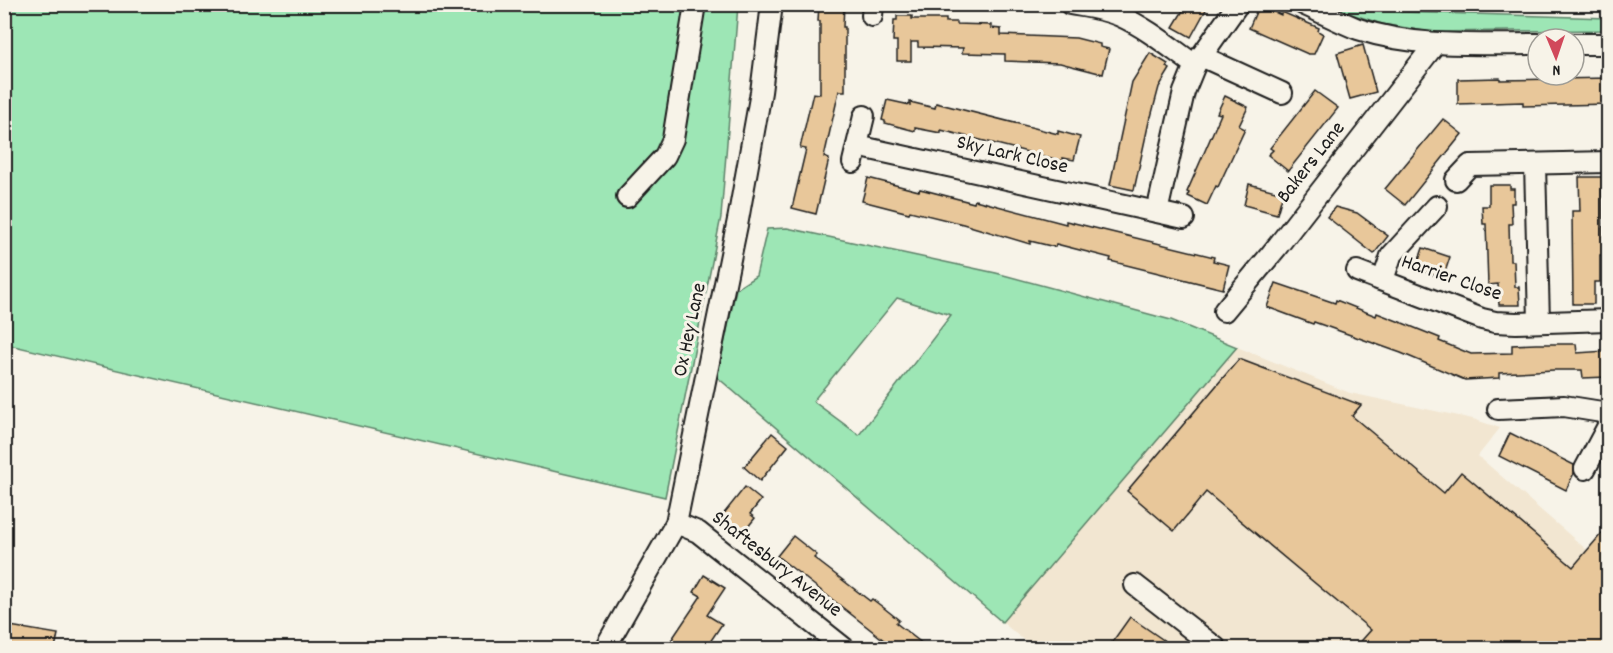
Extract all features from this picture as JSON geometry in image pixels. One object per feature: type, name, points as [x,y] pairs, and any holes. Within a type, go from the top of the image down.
[{"type":"street","points":[[627,197],[665,156],[673,139],[695,4]]},
{"type":"street","name":"Ox Hey Lane","points":[[605,648],[676,523],[738,220],[761,92],[772,4]]},
{"type":"street","points":[[1070,4],[1120,16],[1198,61],[1282,93]]},
{"type":"street","points":[[1157,212],[1184,92],[1198,61],[1238,4]]},
{"type":"street","points":[[1303,4],[1358,28],[1394,38],[1435,44],[1526,44]]},
{"type":"street","name":"Bakers Lane","points":[[1224,311],[1277,247],[1435,44]]},
{"type":"street","points":[[1586,44],[1608,44]]},
{"type":"street","name":"Sky Lark Close","points":[[864,116],[855,154],[1184,218]]},
{"type":"street","points":[[1456,180],[1470,165],[1608,162]]},
{"type":"street","points":[[1525,164],[1539,322]]},
{"type":"street","name":"Harrier Close","points":[[1383,280],[1391,256],[1437,206]]},
{"type":"street","name":"Harrier Close","points":[[1357,271],[1489,321],[1608,320]]},
{"type":"street","points":[[1498,409],[1564,406],[1608,413]]},
{"type":"street","points":[[1585,469],[1608,426]]},
{"type":"street","name":"Shaftesbury Avenue","points":[[676,523],[698,532],[844,648]]},
{"type":"street","points":[[1135,585],[1216,648]]},
{"type":"shaded area","points":[[1237,347],[1350,393],[1473,419],[1500,428],[1478,456],[1608,568],[1608,648],[1024,648],[1027,643],[1002,622]]},
{"type":"green space","points":[[5,5],[738,5],[721,217],[665,497],[5,344]]},
{"type":"green space","points":[[1329,5],[1387,5],[1401,12],[1608,18],[1608,30],[1586,30],[1586,27],[1526,27],[1526,31],[1430,32],[1382,24]]},
{"type":"green space","points":[[787,228],[996,273],[1171,320],[1237,347],[1002,622],[717,377],[736,289],[756,276],[767,229]],"holes":[[[897,298],[951,315],[859,435],[813,401]]]},
{"type":"building","points":[[819,4],[844,4],[845,91],[839,91],[824,157],[829,159],[816,214],[792,208],[806,149],[800,148],[813,93],[820,94]]},
{"type":"building","points":[[1187,4],[1209,4],[1191,37],[1173,27]]},
{"type":"building","points":[[1259,5],[1319,28],[1318,31],[1323,34],[1314,54],[1308,54],[1249,28]]},
{"type":"building","points":[[897,16],[912,16],[912,19],[946,19],[946,22],[956,22],[956,24],[991,25],[991,28],[1001,29],[1001,35],[1076,38],[1100,44],[1100,47],[1109,49],[1103,74],[1060,63],[1005,61],[1005,54],[962,53],[963,48],[918,47],[918,42],[911,42],[911,61],[897,61],[897,41],[893,41],[894,20],[897,20]]},
{"type":"building","points":[[1363,45],[1376,92],[1350,99],[1337,53]]},
{"type":"building","points":[[1150,53],[1168,64],[1166,67],[1170,69],[1159,87],[1150,117],[1134,190],[1110,185],[1132,82]]},
{"type":"building","points":[[1586,78],[1608,78],[1608,104],[1523,106],[1523,102],[1458,104],[1458,79],[1526,80],[1526,87],[1586,87]]},
{"type":"building","points":[[1315,91],[1338,108],[1288,171],[1268,155],[1273,150],[1270,148]]},
{"type":"building","points":[[1225,96],[1248,107],[1239,126],[1245,129],[1207,205],[1188,196],[1187,192],[1221,114],[1217,113]]},
{"type":"building","points":[[887,100],[910,105],[910,102],[935,108],[936,103],[1058,134],[1058,131],[1080,137],[1074,160],[1063,158],[1063,161],[941,130],[941,133],[915,128],[915,131],[885,123],[882,120]]},
{"type":"building","points":[[1443,119],[1462,134],[1405,205],[1385,189]]},
{"type":"building","points":[[1579,177],[1602,177],[1603,255],[1600,255],[1600,282],[1594,282],[1594,304],[1573,304],[1572,211],[1580,211]]},
{"type":"building","points":[[868,178],[974,203],[975,200],[1066,224],[1066,221],[1214,257],[1213,261],[1229,265],[1223,289],[1110,261],[1111,258],[1056,244],[1055,247],[1030,241],[1030,244],[963,224],[862,201]]},
{"type":"building","points":[[1249,184],[1283,193],[1277,214],[1244,205]]},
{"type":"building","points":[[1489,185],[1510,185],[1510,189],[1514,189],[1514,203],[1511,203],[1512,224],[1509,224],[1510,261],[1514,261],[1515,287],[1519,287],[1520,305],[1499,305],[1498,284],[1488,285],[1486,224],[1483,224],[1482,206],[1489,206]]},
{"type":"building","points":[[1335,207],[1357,213],[1388,236],[1374,254],[1327,217]]},
{"type":"building","points":[[1423,248],[1450,257],[1443,278],[1416,269]]},
{"type":"building","points":[[1276,283],[1335,303],[1336,300],[1376,316],[1377,313],[1440,338],[1439,341],[1471,354],[1512,353],[1512,345],[1536,344],[1576,344],[1577,353],[1606,351],[1607,377],[1583,378],[1582,370],[1554,370],[1499,373],[1499,378],[1465,380],[1401,353],[1267,307]]},
{"type":"building","points":[[1239,359],[1361,405],[1352,416],[1444,493],[1461,472],[1573,567],[1608,526],[1608,648],[1355,648],[1371,630],[1206,492],[1174,531],[1127,491]]},
{"type":"building","points":[[772,433],[788,446],[760,481],[744,467]]},
{"type":"building","points":[[1510,433],[1574,465],[1574,473],[1566,490],[1499,456]]},
{"type":"building","points":[[745,487],[761,500],[750,514],[755,518],[739,538],[718,521]]},
{"type":"building","points":[[793,536],[817,555],[814,558],[870,601],[872,599],[884,608],[899,620],[896,623],[928,648],[894,648],[777,556]]},
{"type":"building","points":[[704,575],[725,588],[707,615],[722,624],[706,648],[666,648],[701,596],[694,592]]},
{"type":"building","points":[[1130,617],[1175,648],[1108,648]]},
{"type":"building","points":[[4,625],[58,634],[55,648],[4,648]]}]
